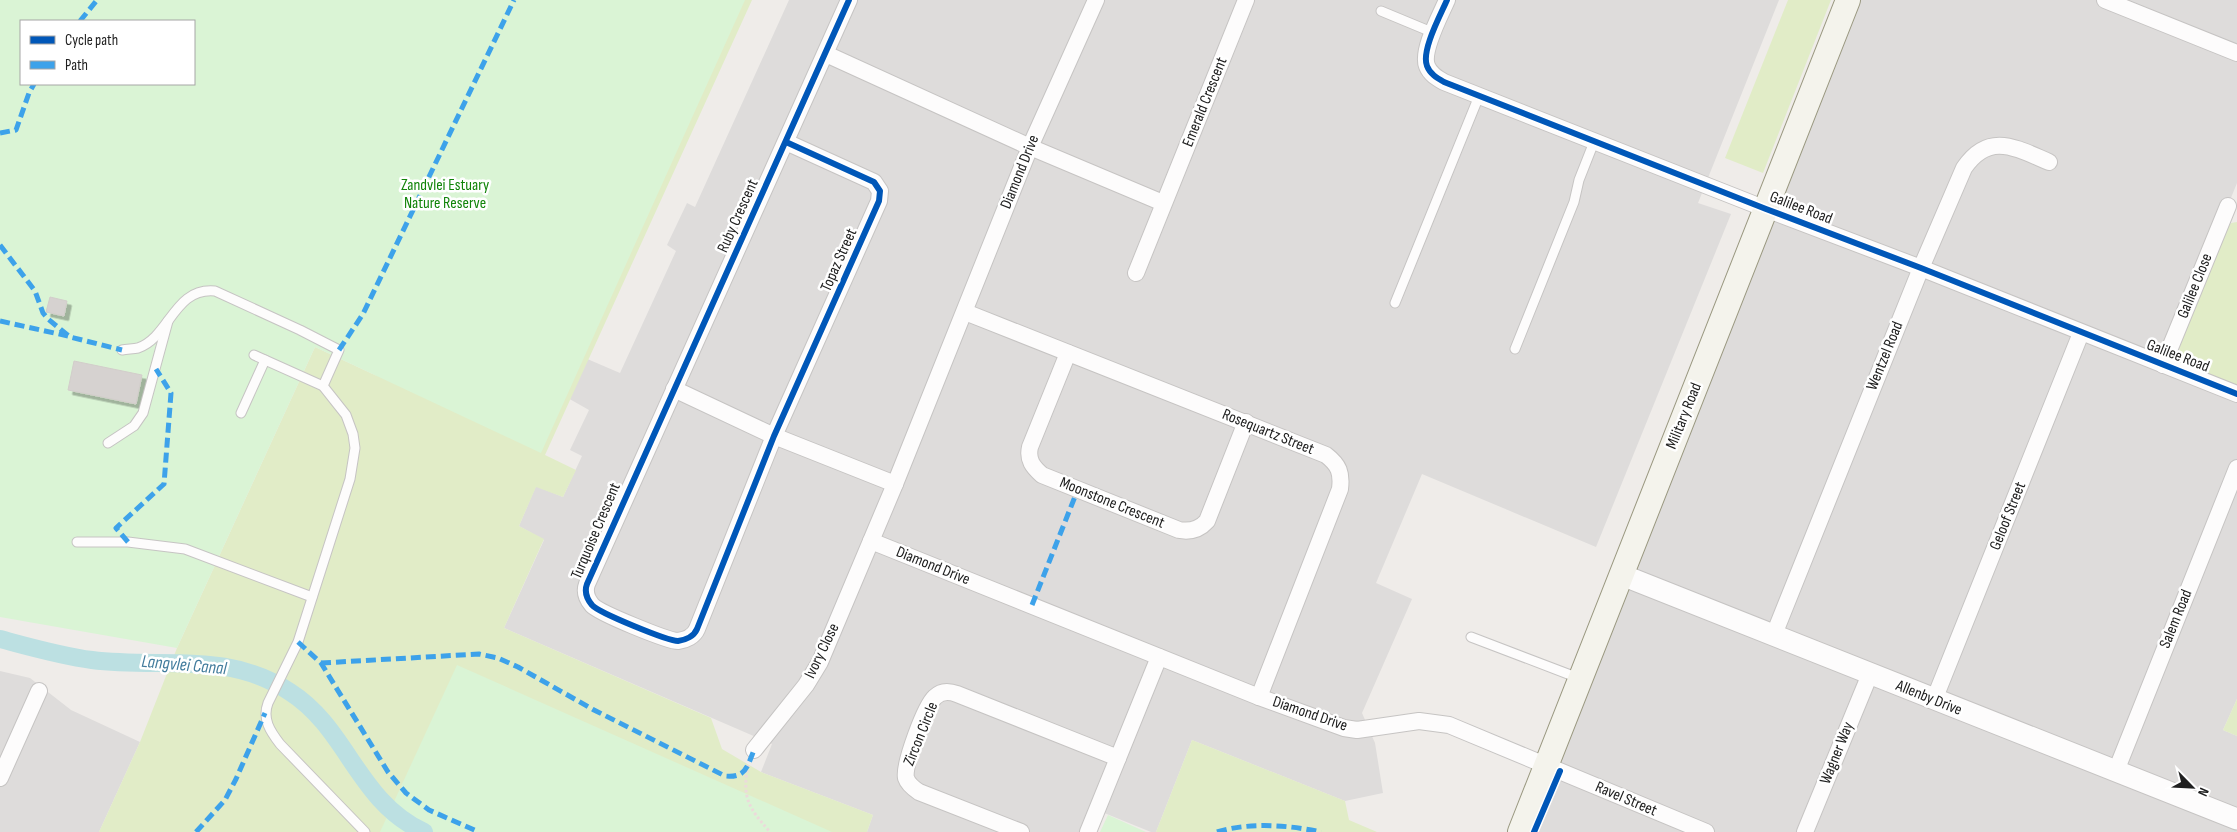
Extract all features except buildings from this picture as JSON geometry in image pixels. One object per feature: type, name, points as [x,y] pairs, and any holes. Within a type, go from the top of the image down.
[{"type":"main road","name":"Military Road","points":[[1520,832],[1848,0]]},
{"type":"street","name":"Ruby Crescent","points":[[674,389],[849,0]]},
{"type":"street","name":"Diamond Drive","points":[[1096,0],[1030,147],[871,541],[1259,697],[1344,728],[1357,730],[1419,721],[1449,725],[1547,765]]},
{"type":"street","name":"Emerald Crescent","points":[[1136,273],[1246,0]]},
{"type":"street","name":"Galilee Road","points":[[1447,0],[1426,53],[1427,66],[1432,75],[1478,96],[1594,142],[1921,268],[2237,394]]},
{"type":"street","points":[[2105,0],[2237,53]]},
{"type":"street","points":[[826,54],[1030,147],[1163,203]]},
{"type":"street","name":"Topaz Street","points":[[774,436],[878,206],[880,197],[879,188],[874,182],[786,142]]},
{"type":"street","name":"Wentzel Road","points":[[1773,636],[1921,268],[1964,168],[1971,157],[1981,150],[2004,144],[2049,162]]},
{"type":"street","name":"Galilee Close","points":[[2163,365],[2228,206]]},
{"type":"street","name":"Rosequartz Street","points":[[965,312],[1326,455],[1339,469],[1341,478],[1340,489],[1259,697]]},
{"type":"street","name":"Geloof Street","points":[[1934,700],[2081,333]]},
{"type":"street","name":"Moonstone Crescent","points":[[1068,353],[1030,448],[1029,457],[1032,464],[1042,475],[1179,530],[1190,531],[1197,529],[1207,520],[1246,422]]},
{"type":"street","points":[[674,389],[774,436],[895,484]]},
{"type":"street","name":"Turquoise Crescent","points":[[674,389],[586,584],[586,595],[592,605],[598,610],[667,640],[681,641],[695,633],[774,436]]},
{"type":"street","name":"Salem Road","points":[[2116,771],[2237,468]]},
{"type":"street","name":"Ivory Close","points":[[751,757],[806,685],[820,662],[871,541]]},
{"type":"street","name":"Allenby Drive","points":[[1622,575],[2237,819]]},
{"type":"street","points":[[1088,832],[1158,656]]},
{"type":"street","name":"Wagner Way","points":[[1805,832],[1870,674]]},
{"type":"street","points":[[0,778],[39,691]]},
{"type":"street","name":"Zircon Circle","points":[[1020,832],[919,792],[908,782],[905,771],[907,761],[930,704],[937,695],[948,692],[957,694],[1118,758]]},
{"type":"street","name":"Ravel Street","points":[[1547,765],[1706,832]]},
{"type":"lane","points":[[1381,11],[1434,33]]},
{"type":"lane","points":[[1395,303],[1478,96]]},
{"type":"lane","points":[[1514,350],[1574,202],[1579,180],[1594,142]]},
{"type":"lane","points":[[122,350],[139,348],[148,341],[182,303],[196,293],[208,290],[222,294],[339,350],[324,386]]},
{"type":"lane","points":[[108,444],[134,426],[143,413],[169,318]]},
{"type":"lane","points":[[254,355],[324,386],[346,415],[353,434],[355,448],[350,479],[298,642],[271,696],[265,713],[270,731],[365,832]]},
{"type":"lane","points":[[241,413],[265,360]]},
{"type":"lane","points":[[77,542],[128,542],[185,549],[312,597]]},
{"type":"lane","points":[[1471,637],[1581,679]]},
{"type":"path","points":[[751,757],[745,782],[746,799],[758,819],[770,832]]},
{"type":"shaded area","points":[[789,0],[1779,0],[1698,203],[1731,214],[1596,547],[1422,474],[1376,583],[1412,599],[1362,713],[1375,743],[1383,793],[1345,801],[1192,740],[1156,832],[1151,832],[1097,810],[1088,832],[867,832],[873,815],[761,772],[772,744],[504,628],[544,540],[519,526],[536,486],[563,497],[582,456],[570,450],[589,410],[566,397],[585,358],[620,373],[676,251],[667,245],[687,203],[695,207]]},
{"type":"shaded area","points":[[1848,0],[2237,0],[2237,183],[2163,365],[2237,394],[2237,699],[2223,730],[2237,736],[2237,832],[1520,832]]},
{"type":"shaded area","points":[[0,671],[30,678],[71,710],[140,742],[99,832],[0,832]]},
{"type":"green space","name":"Zandvlei Estuary Nature Reserve","points":[[0,0],[745,0],[541,453],[315,347],[177,648],[0,617]]},
{"type":"green space","points":[[173,0],[752,0],[545,455],[576,470],[563,497],[536,487],[519,526],[544,539],[504,628],[711,718],[722,749],[761,772],[873,815],[867,832],[99,832],[140,742],[177,648],[315,347],[377,376],[231,292],[132,329],[20,85],[195,85],[195,20]]},
{"type":"green space","points":[[1788,0],[1831,0],[1763,173],[1725,158]]},
{"type":"green space","points":[[0,41],[20,82],[20,85]]},
{"type":"green space","points":[[2237,222],[2237,385],[2192,368],[2183,360],[2179,348],[2225,232],[2231,223]]},
{"type":"green space","points":[[457,665],[832,832],[380,832]]},
{"type":"green space","points":[[2237,699],[2237,736],[2223,730]]},
{"type":"green space","points":[[1192,740],[1345,801],[1349,820],[1377,832],[1156,832]]},
{"type":"green space","points":[[1108,815],[1146,832],[1100,832]]},
{"type":"waterway","name":"Langvlei Canal","points":[[0,639],[92,660],[218,666],[266,679],[290,692],[310,707],[326,725],[367,784],[383,802],[401,819],[424,832]]},
{"type":"marked path","points":[[81,20],[97,0]]},
{"type":"marked path","points":[[339,350],[363,314],[514,0]]},
{"type":"marked path","points":[[0,133],[16,130],[33,85]]},
{"type":"marked path","points":[[0,245],[35,291],[43,313],[48,319],[70,337],[122,350]]},
{"type":"marked path","points":[[0,321],[68,336]]},
{"type":"marked path","points":[[128,542],[116,528],[164,484],[171,393],[156,369]]},
{"type":"marked path","points":[[1032,605],[1078,489]]},
{"type":"marked path","points":[[298,642],[321,663],[388,772],[406,793],[429,810],[479,832]]},
{"type":"marked path","points":[[321,663],[479,654],[498,658],[518,667],[594,710],[725,776],[742,773],[754,750]]},
{"type":"marked path","points":[[196,832],[225,800],[265,713]]},
{"type":"marked path","points":[[1217,832],[1256,826],[1296,828],[1321,832]]},
{"type":"cycle path","points":[[786,142],[874,182],[880,191],[879,201],[774,436],[697,629],[687,639],[672,640],[634,626],[597,609],[589,600],[586,587],[849,0]]},
{"type":"cycle path","points":[[1447,0],[1432,33],[1426,60],[1430,71],[1444,82],[1921,268],[2237,394]]},
{"type":"cycle path","points":[[1534,832],[1560,771]]}]
